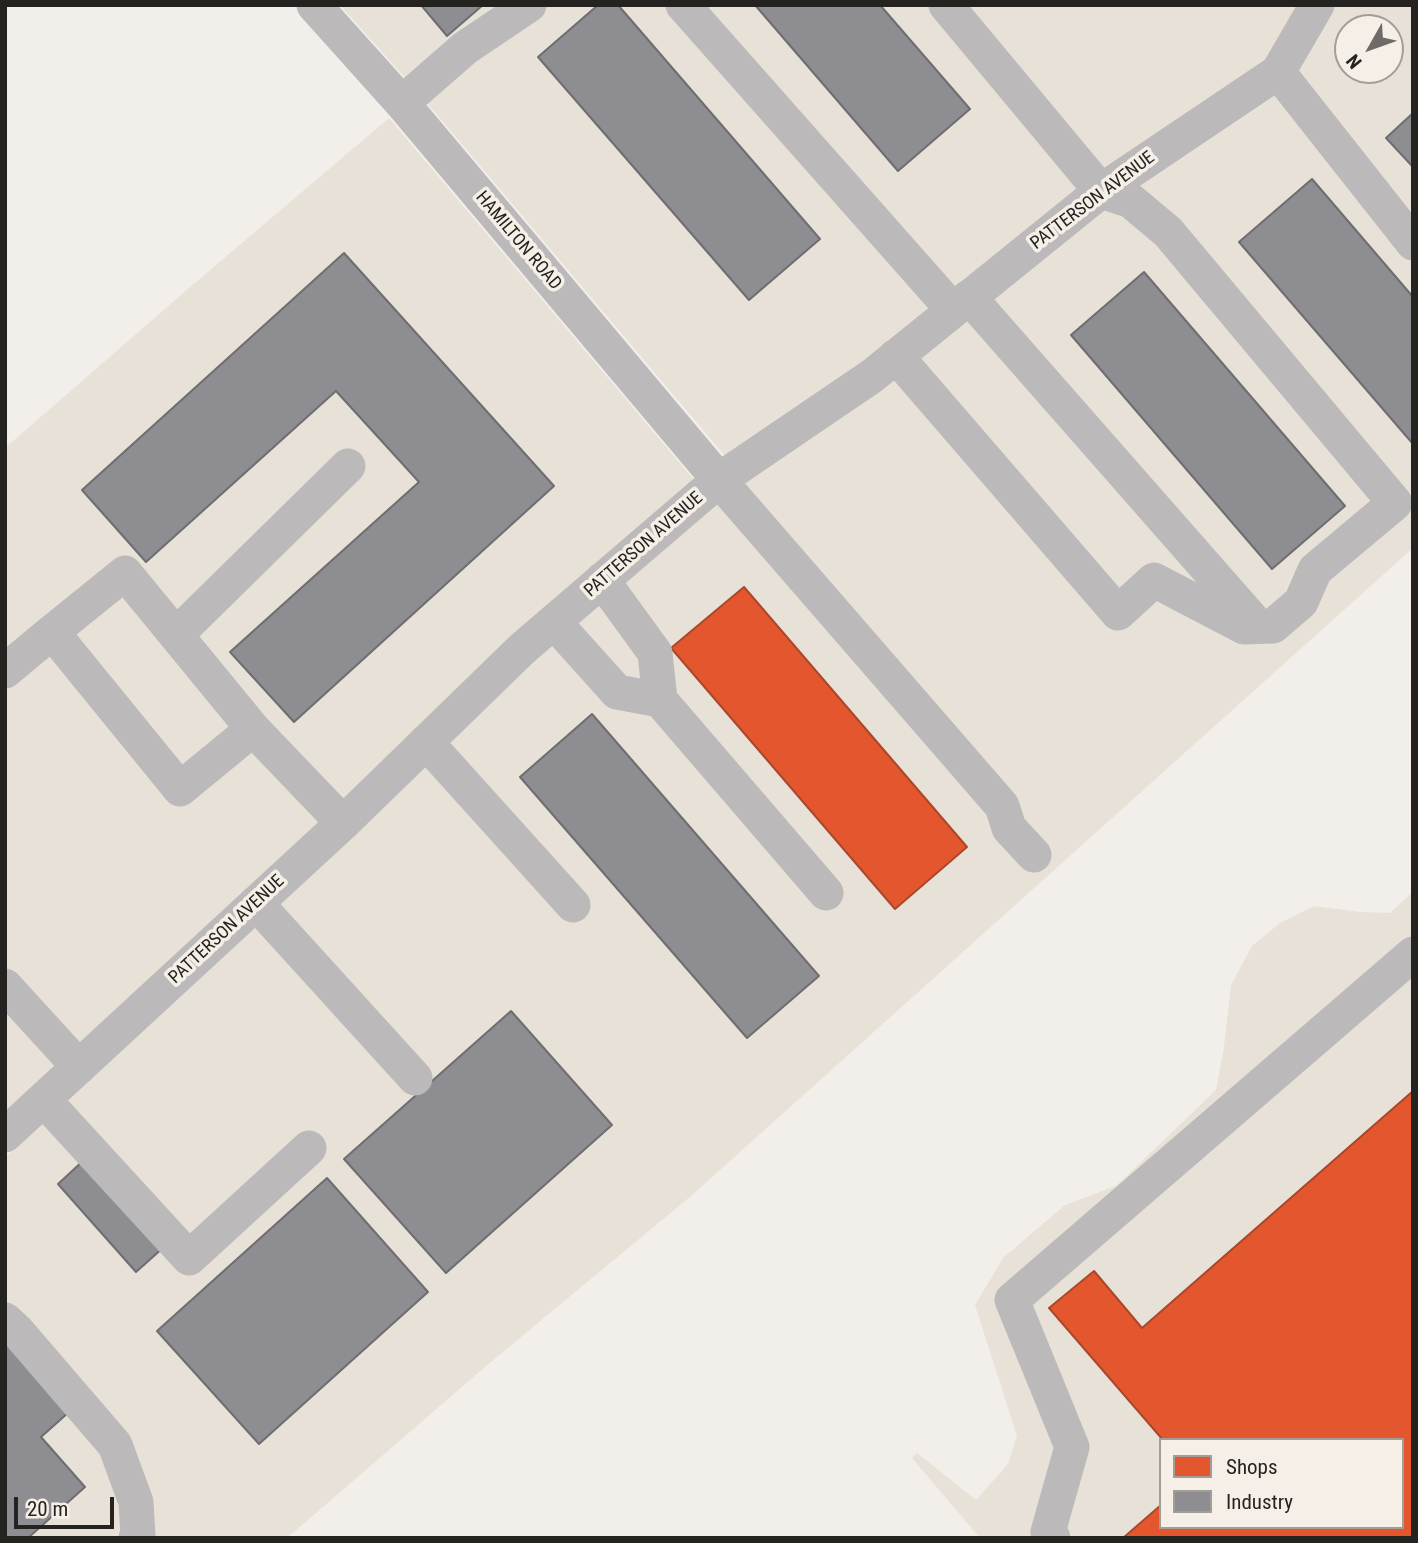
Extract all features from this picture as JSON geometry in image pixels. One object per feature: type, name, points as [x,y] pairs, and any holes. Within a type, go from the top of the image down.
[{"type":"street","name":"HAMILTON ROAD","points":[[314,5],[402,103],[719,480],[1002,806],[1009,828],[1034,855]]},
{"type":"street","points":[[402,103],[465,48],[529,5]]},
{"type":"street","points":[[683,5],[1258,627]]},
{"type":"street","points":[[896,356],[1118,613],[1154,580],[1244,627],[1273,626],[1301,603],[1315,570],[1395,503],[1168,232],[1131,201],[1101,191],[946,5]]},
{"type":"street","name":"PATTERSON AVENUE","points":[[5,1135],[343,823],[522,649],[602,580],[719,480],[872,376],[1101,191],[1278,72],[1317,5]]},
{"type":"street","points":[[1278,72],[1413,243]]},
{"type":"street","points":[[176,635],[348,466]]},
{"type":"street","points":[[5,671],[125,573],[253,729],[343,823]]},
{"type":"street","points":[[602,580],[655,653],[660,700],[826,892]]},
{"type":"street","points":[[554,622],[617,692],[660,700]]},
{"type":"street","points":[[52,632],[180,789],[253,729]]},
{"type":"street","points":[[426,741],[573,905]]},
{"type":"street","points":[[256,903],[415,1078]]},
{"type":"street","points":[[1053,1538],[1048,1532],[1072,1447],[1012,1300],[1413,954]]},
{"type":"street","points":[[5,986],[79,1067]]},
{"type":"street","points":[[44,1100],[189,1258],[309,1148]]},
{"type":"street","points":[[5,1320],[114,1445],[136,1502],[136,1538]]},
{"type":"shaded area","points":[[340,5],[1297,5],[1265,60],[862,362],[725,456],[417,91]]},
{"type":"shaded area","points":[[1336,5],[1413,5],[1413,548],[691,1196],[492,1361],[287,1538],[5,1538],[5,1158],[346,843],[534,661],[729,494],[1111,205],[1294,79]]},
{"type":"shaded area","points":[[389,118],[694,480],[5,1112],[5,448]]},
{"type":"shaded area","points":[[1413,892],[1413,1538],[980,1538],[912,1458],[917,1453],[976,1500],[1008,1464],[1017,1436],[975,1305],[1003,1258],[1065,1205],[1116,1186],[1216,1090],[1231,985],[1252,946],[1280,923],[1314,906],[1390,913]]},
{"type":"building: Shops","points":[[744,587],[967,847],[895,909],[671,648]]},
{"type":"building: Shops","points":[[1413,1091],[1413,1538],[1123,1538],[1159,1507],[1159,1529],[1404,1529],[1404,1438],[1161,1438],[1049,1308],[1094,1271],[1142,1328]]},
{"type":"building: Industry","points":[[421,5],[483,5],[447,36]]},
{"type":"building: Industry","points":[[598,5],[618,5],[820,239],[749,300],[538,57]]},
{"type":"building: Industry","points":[[755,5],[880,5],[970,109],[898,171]]},
{"type":"building: Industry","points":[[1413,113],[1413,167],[1386,138]]},
{"type":"building: Industry","points":[[1312,179],[1413,297],[1413,444],[1239,242]]},
{"type":"building: Industry","points":[[344,253],[554,486],[294,722],[230,652],[419,482],[336,391],[146,562],[82,490]]},
{"type":"building: Industry","points":[[1144,272],[1345,506],[1272,569],[1071,335]]},
{"type":"building: Industry","points":[[592,714],[819,976],[747,1038],[520,777]]},
{"type":"building: Industry","points":[[511,1011],[612,1125],[446,1273],[344,1159]]},
{"type":"building: Industry","points":[[85,1159],[164,1247],[136,1272],[58,1184]]},
{"type":"building: Industry","points":[[327,1178],[428,1292],[259,1444],[157,1331]]},
{"type":"building: Industry","points":[[5,1341],[69,1412],[41,1437],[85,1487],[28,1538],[5,1538]]}]
